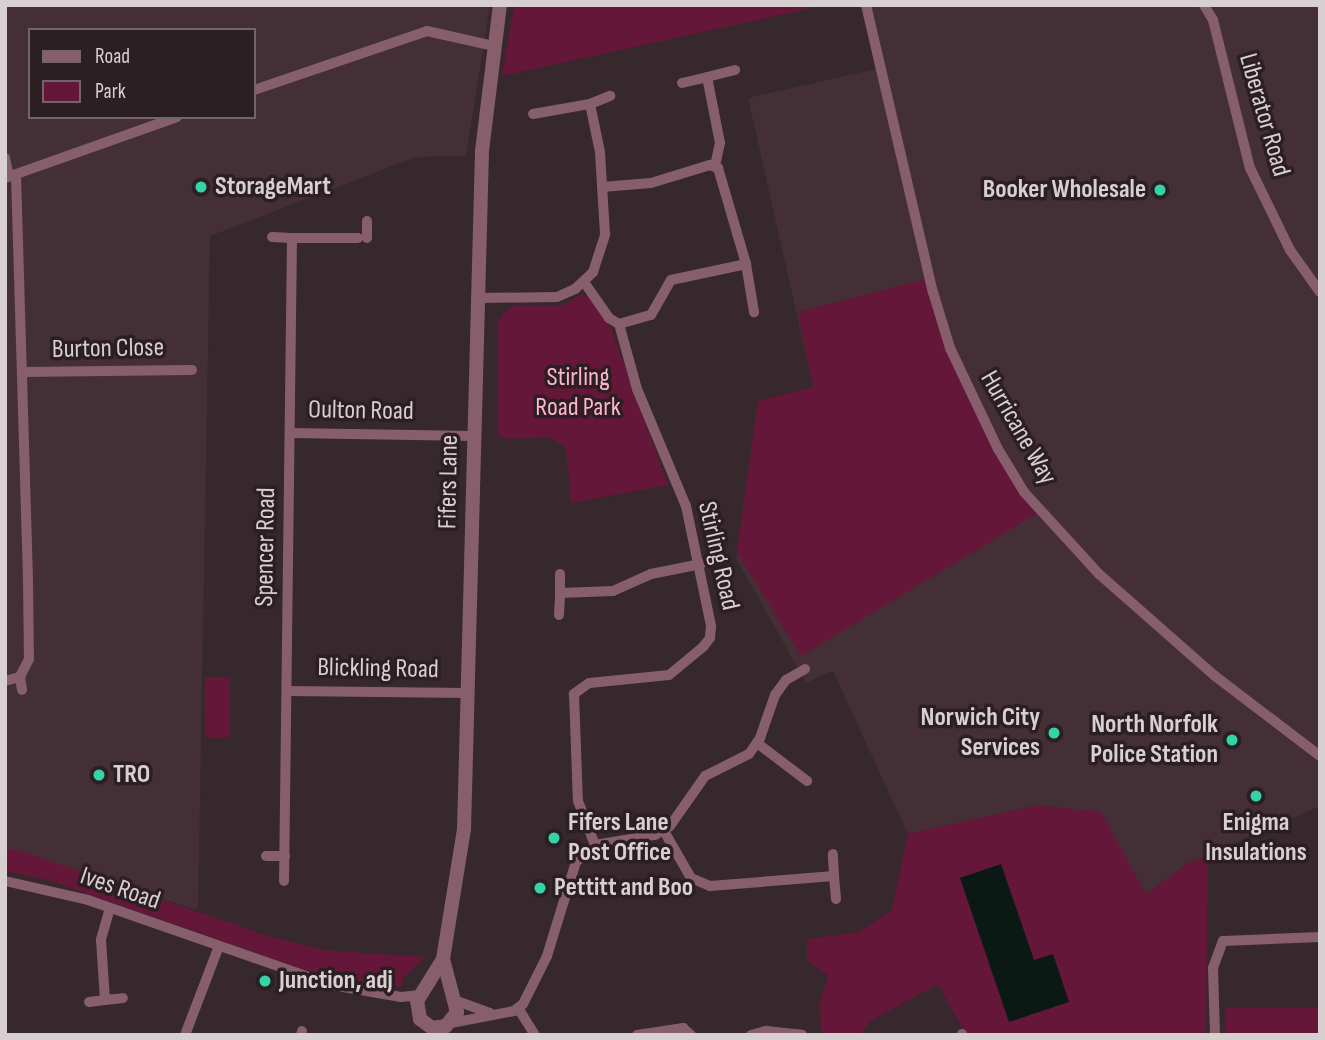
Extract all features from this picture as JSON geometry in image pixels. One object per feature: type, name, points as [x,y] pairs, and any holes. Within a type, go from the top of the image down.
[{"type":"street","name":"Fifers Lane","points":[[418,1035],[422,993],[443,959],[461,860],[482,151],[500,5]]},
{"type":"street","name":"Hurricane Way","points":[[866,5],[950,348],[998,449],[1024,492],[1099,574],[1215,676],[1320,756]]},
{"type":"street","name":"Liberator Road","points":[[1203,5],[1213,20],[1250,168],[1290,250],[1320,292]]},
{"type":"street","points":[[256,89],[427,31],[494,46]]},
{"type":"street","points":[[681,83],[735,70]]},
{"type":"street","points":[[707,77],[720,144],[715,166]]},
{"type":"street","points":[[533,114],[590,104],[610,96]]},
{"type":"street","points":[[478,298],[557,297],[584,282],[604,246],[602,187],[590,104]]},
{"type":"street","points":[[10,177],[171,119]]},
{"type":"street","points":[[5,158],[10,177],[23,372],[29,659],[20,677],[22,690]]},
{"type":"street","points":[[602,187],[641,184],[715,166]]},
{"type":"street","points":[[715,166],[722,173],[746,264],[754,312]]},
{"type":"street","points":[[272,237],[363,238],[367,221]]},
{"type":"street","name":"Spencer Road","points":[[284,881],[292,238]]},
{"type":"street","points":[[619,324],[651,315],[671,280],[746,264]]},
{"type":"street","name":"Stirling Road","points":[[584,282],[609,318],[619,324],[637,389],[686,506],[701,564],[703,603],[710,626],[710,638],[703,647],[669,675],[589,683],[574,694],[578,801],[595,845]]},
{"type":"street","name":"Burton Close","points":[[23,372],[192,370]]},
{"type":"street","name":"Oulton Road","points":[[290,433],[474,436]]},
{"type":"street","points":[[560,593],[613,591],[651,575],[701,564]]},
{"type":"street","points":[[559,615],[560,574]]},
{"type":"street","points":[[418,1014],[442,1028],[519,1008],[532,992],[547,956],[568,876],[595,845],[664,831],[705,776],[737,763],[757,743],[775,695],[786,680],[804,668]]},
{"type":"street","points":[[5,681],[20,677]]},
{"type":"street","name":"Blickling Road","points":[[287,691],[468,694]]},
{"type":"street","points":[[757,743],[793,760],[807,781]]},
{"type":"street","points":[[664,831],[691,878],[700,884],[834,876]]},
{"type":"street","points":[[833,854],[836,899]]},
{"type":"street","points":[[265,856],[285,856]]},
{"type":"street","name":"Ives Road","points":[[5,881],[51,889],[110,908],[295,975],[401,997],[422,993]]},
{"type":"street","points":[[105,1000],[101,940],[110,908]]},
{"type":"street","points":[[1215,1035],[1213,968],[1223,941],[1320,937]]},
{"type":"street","points":[[185,1035],[219,946]]},
{"type":"street","name":"Fifers Lane","points":[[442,1028],[454,996],[443,959]]},
{"type":"street","points":[[422,993],[439,986],[492,1014]]},
{"type":"street","name":"Ives Road","points":[[401,997],[418,1014]]},
{"type":"street","points":[[89,1002],[123,998]]},
{"type":"street","points":[[519,1008],[535,1035]]},
{"type":"street","points":[[637,1035],[683,1028],[691,1035]]},
{"type":"street","points":[[751,1035],[766,1031],[802,1035]]},
{"type":"shaded area","points":[[5,5],[490,5],[466,156],[416,157],[210,236],[198,910],[5,850]]},
{"type":"shaded area","points":[[868,5],[1320,5],[1320,806],[1187,864],[1121,913],[922,865],[833,671],[806,683],[736,558],[758,401],[813,387],[748,98],[875,69]]},
{"type":"shaded area","points":[[1001,864],[1034,960],[1053,954],[1069,1002],[1009,1022],[960,878]]},
{"type":"green space","points":[[514,5],[826,5],[502,76]]},
{"type":"green space","points":[[930,278],[972,400],[1041,511],[801,656],[737,552],[758,401],[813,387],[798,312]]},
{"type":"green space","name":"Stirling Road Park","points":[[582,294],[590,298],[611,328],[668,485],[571,503],[566,447],[549,437],[508,439],[498,435],[497,325],[503,313],[514,306],[563,305]]},
{"type":"green space","points":[[205,677],[230,677],[230,737],[205,737]]},
{"type":"green space","points":[[1037,805],[1101,812],[1146,894],[1187,864],[1208,855],[1206,1035],[966,1035],[938,984],[869,1022],[861,1035],[821,1035],[820,1001],[828,976],[807,960],[807,939],[859,932],[892,910],[908,834]],"holes":[[[1001,865],[1034,960],[961,878]]]},
{"type":"green space","points":[[5,850],[18,850],[271,937],[322,950],[425,957],[403,978],[401,987],[317,974],[48,880],[5,871]]},
{"type":"green space","points":[[1226,1008],[1320,1008],[1320,1035],[1226,1035]]},
{"type":"place","name":"StorageMart","points":[[201,187]]},
{"type":"place","name":"Booker Wholesale","points":[[1160,190]]},
{"type":"place","name":"Norwich City Services","points":[[1054,733]]},
{"type":"place","name":"North Norfolk Police Station","points":[[1232,740]]},
{"type":"place","name":"TRO","points":[[99,775]]},
{"type":"place","name":"Enigma Insulations","points":[[1256,796]]},
{"type":"place","name":"Fifers Lane Post Office","points":[[554,838]]},
{"type":"place","name":"Pettitt and Boo","points":[[540,888]]},
{"type":"place","name":"Junction, adj","points":[[265,981]]}]
